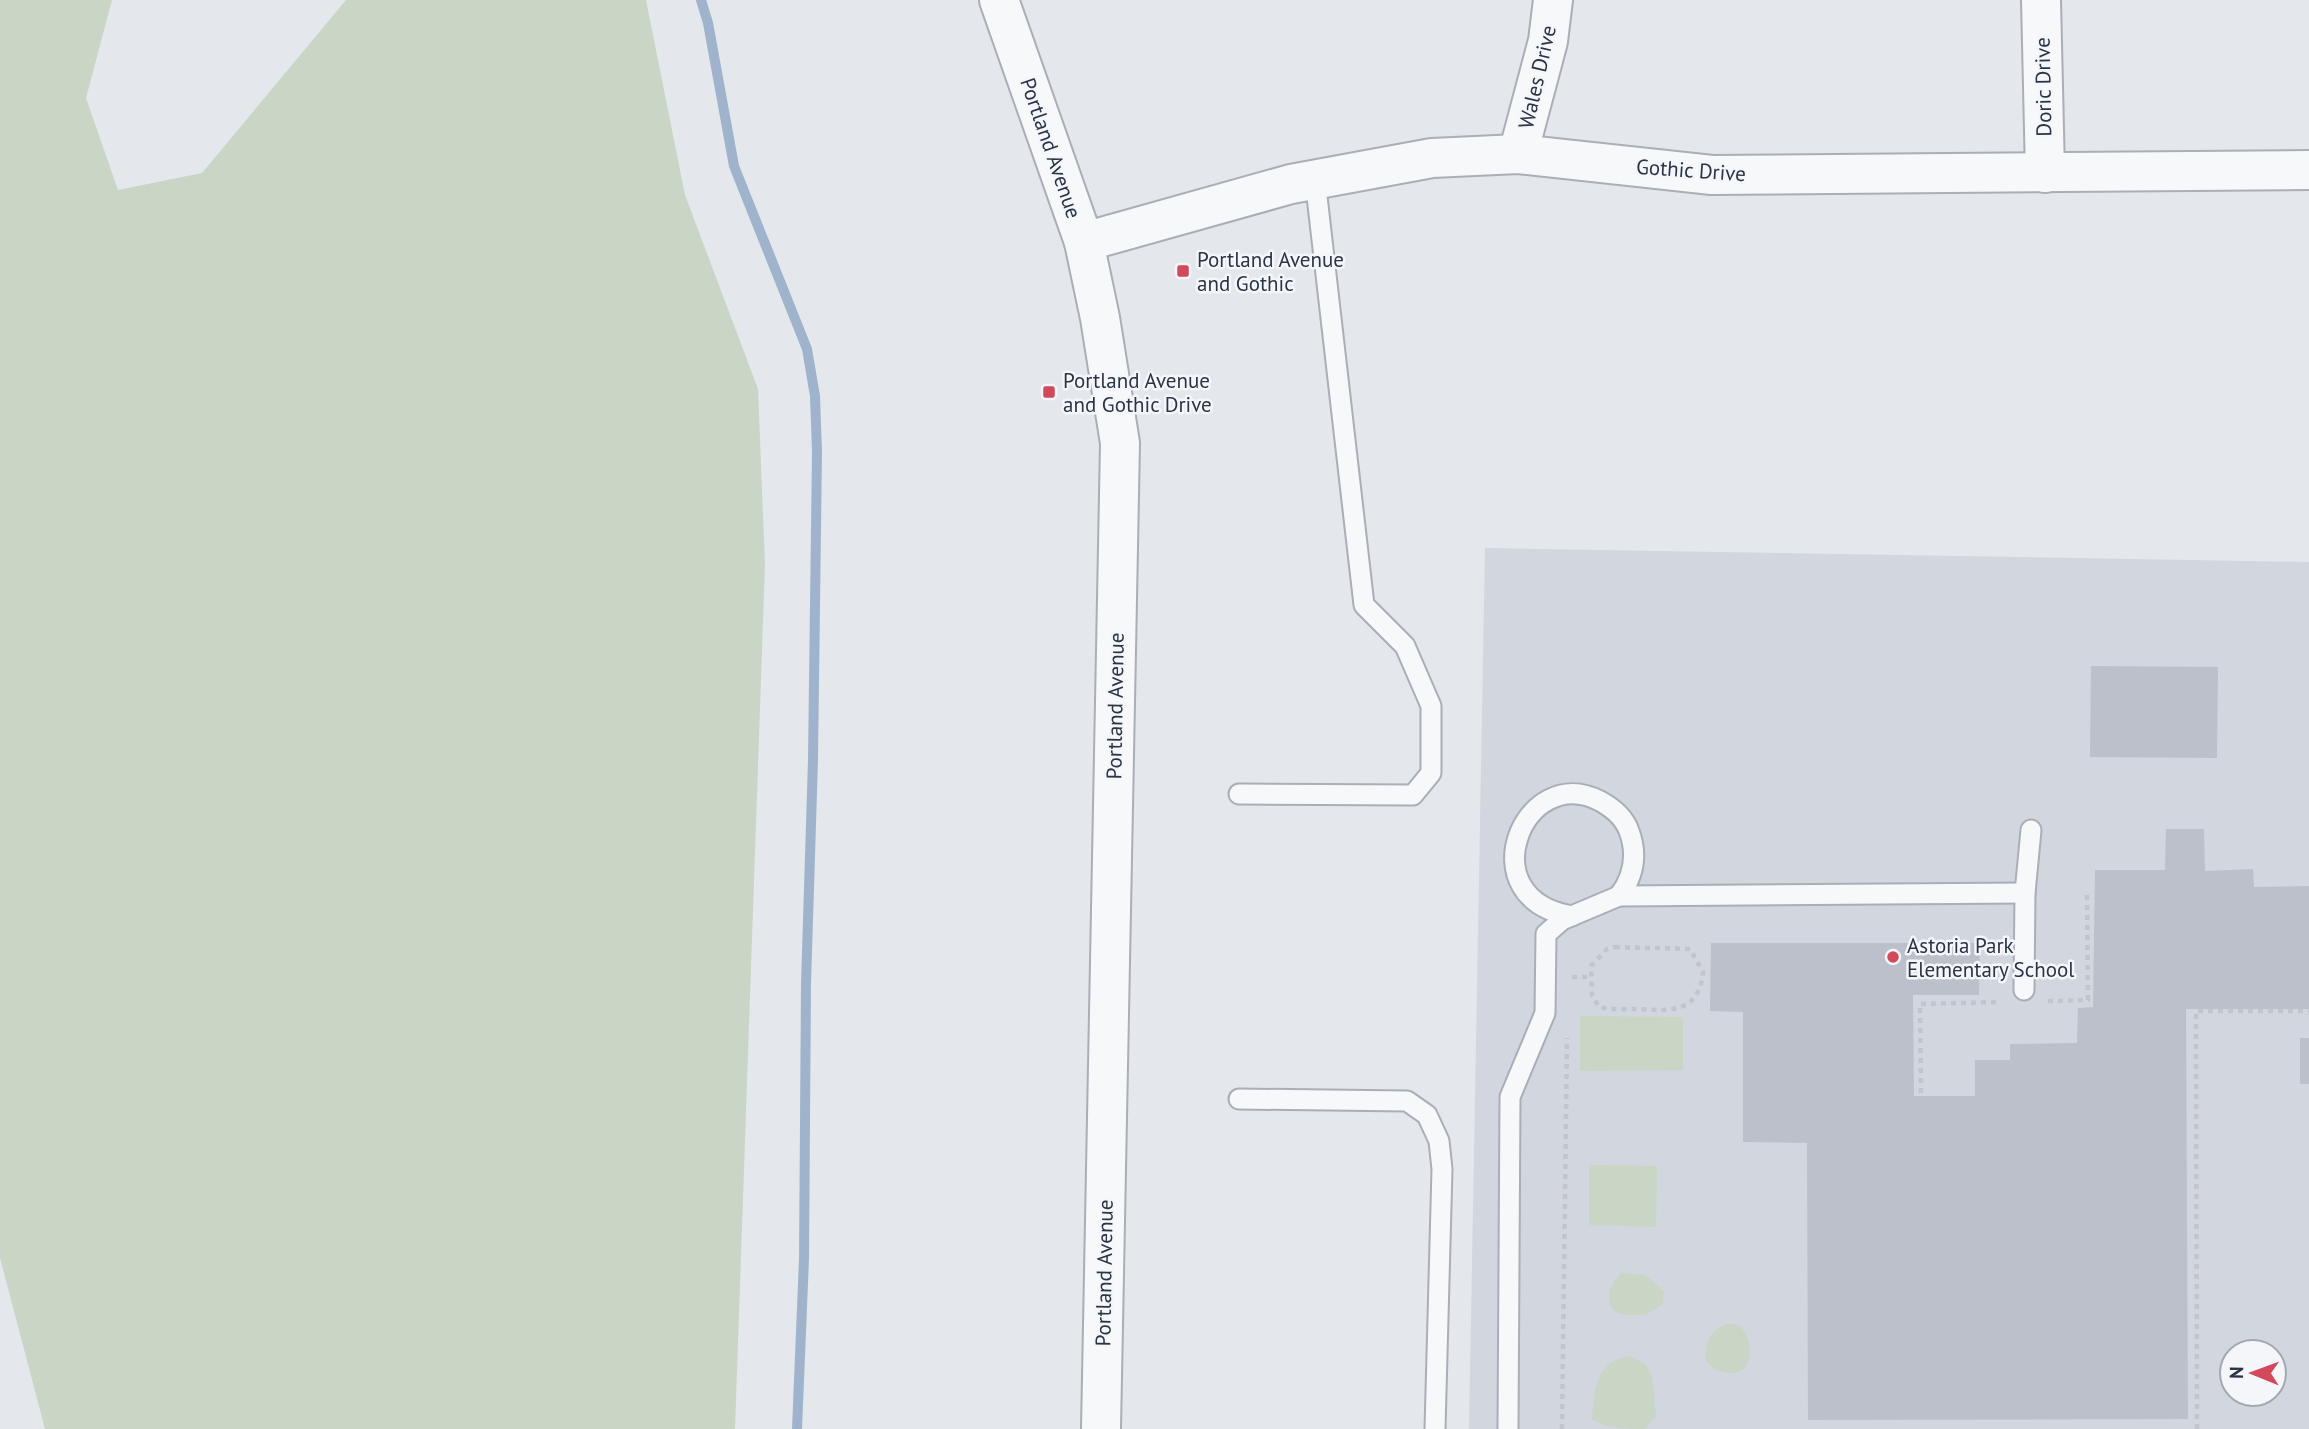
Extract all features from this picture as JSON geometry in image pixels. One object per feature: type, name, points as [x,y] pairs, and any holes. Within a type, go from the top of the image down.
[{"type":"street","name":"Portland Avenue","points":[[999,0],[1084,242],[1100,318],[1119,443],[1101,1429]]},
{"type":"street","name":"Wales Drive","points":[[1518,154],[1548,41],[1553,0]]},
{"type":"street","name":"Doric Drive","points":[[2041,0],[2045,173]]},
{"type":"street","name":"Gothic Drive","points":[[1084,242],[1278,187],[1432,158],[1518,154],[1712,175],[2309,170]]},
{"type":"lane","points":[[1239,794],[1413,795],[1431,773],[1431,706],[1405,646],[1364,604],[1315,180]]},
{"type":"lane","points":[[1572,916],[1553,913],[1534,902],[1521,886],[1514,865],[1514,847],[1521,826],[1534,810],[1552,799],[1573,794],[1593,797],[1612,807],[1626,823],[1634,843],[1634,864],[1629,883],[1619,896]]},
{"type":"lane","points":[[2024,990],[2025,893],[2031,830]]},
{"type":"lane","points":[[1508,1429],[1510,1097],[1545,1013],[1546,934],[1562,920],[1619,896],[2025,893]]},
{"type":"lane","points":[[1239,1099],[1407,1101],[1427,1115],[1438,1141],[1442,1169],[1436,1429]]},
{"type":"path","points":[[2087,894],[2088,1000]]},
{"type":"path","points":[[1615,947],[1689,949],[1697,958],[1703,972],[1699,990],[1692,999],[1683,1007],[1671,1011],[1599,1007],[1592,995],[1590,977],[1591,966],[1598,956],[1606,949],[1615,947]]},
{"type":"path","points":[[1568,977],[1590,977]]},
{"type":"path","points":[[1920,1004],[1921,1093]]},
{"type":"path","points":[[2197,1429],[2196,1011],[2309,1011]]},
{"type":"path","points":[[1562,1429],[1567,1032]]},
{"type":"shaded area","name":"Astoria Park Elementary School","points":[[1485,548],[2309,562],[2309,1429],[1469,1429]]},
{"type":"green space","points":[[0,0],[112,0],[86,98],[118,190],[202,173],[346,0],[646,0],[685,195],[758,389],[765,564],[735,1429],[45,1429],[0,1258]]},
{"type":"green space","points":[[1580,1016],[1683,1017],[1683,1070],[1580,1071]]},
{"type":"green space","points":[[1589,1165],[1657,1166],[1656,1227],[1589,1225]]},
{"type":"green space","points":[[1622,1273],[1645,1275],[1664,1291],[1663,1303],[1646,1314],[1627,1315],[1616,1312],[1609,1298],[1615,1281]]},
{"type":"green space","points":[[1726,1324],[1737,1325],[1743,1329],[1749,1344],[1748,1361],[1738,1372],[1719,1371],[1706,1360],[1709,1338]]},
{"type":"green space","points":[[1630,1356],[1645,1364],[1652,1376],[1656,1416],[1645,1429],[1610,1427],[1592,1419],[1596,1387],[1603,1371],[1618,1359]]},
{"type":"building","points":[[2091,666],[2218,667],[2217,758],[2090,757]]},
{"type":"building","points":[[2166,829],[2204,829],[2205,871],[2253,869],[2254,887],[2309,886],[2309,1009],[2186,1009],[2188,1419],[1808,1420],[1807,1143],[1743,1142],[1743,1012],[1710,1011],[1711,943],[1980,943],[1979,995],[1913,995],[1914,1096],[1975,1096],[1975,1060],[2010,1060],[2010,1044],[2077,1043],[2078,1008],[2093,1007],[2095,870],[2165,870]]},
{"type":"building","points":[[2300,1038],[2309,1038],[2309,1084],[2300,1084]]},
{"type":"waterway","points":[[701,0],[708,23],[734,166],[807,349],[815,396],[817,452],[813,760],[806,984],[804,1259],[797,1429]]},
{"type":"place","name":"Portland Avenue and Gothic","points":[[1183,271]]},
{"type":"place","name":"Portland Avenue and Gothic Drive","points":[[1049,392]]},
{"type":"place","name":"Astoria Park Elementary School","points":[[1893,957]]}]
